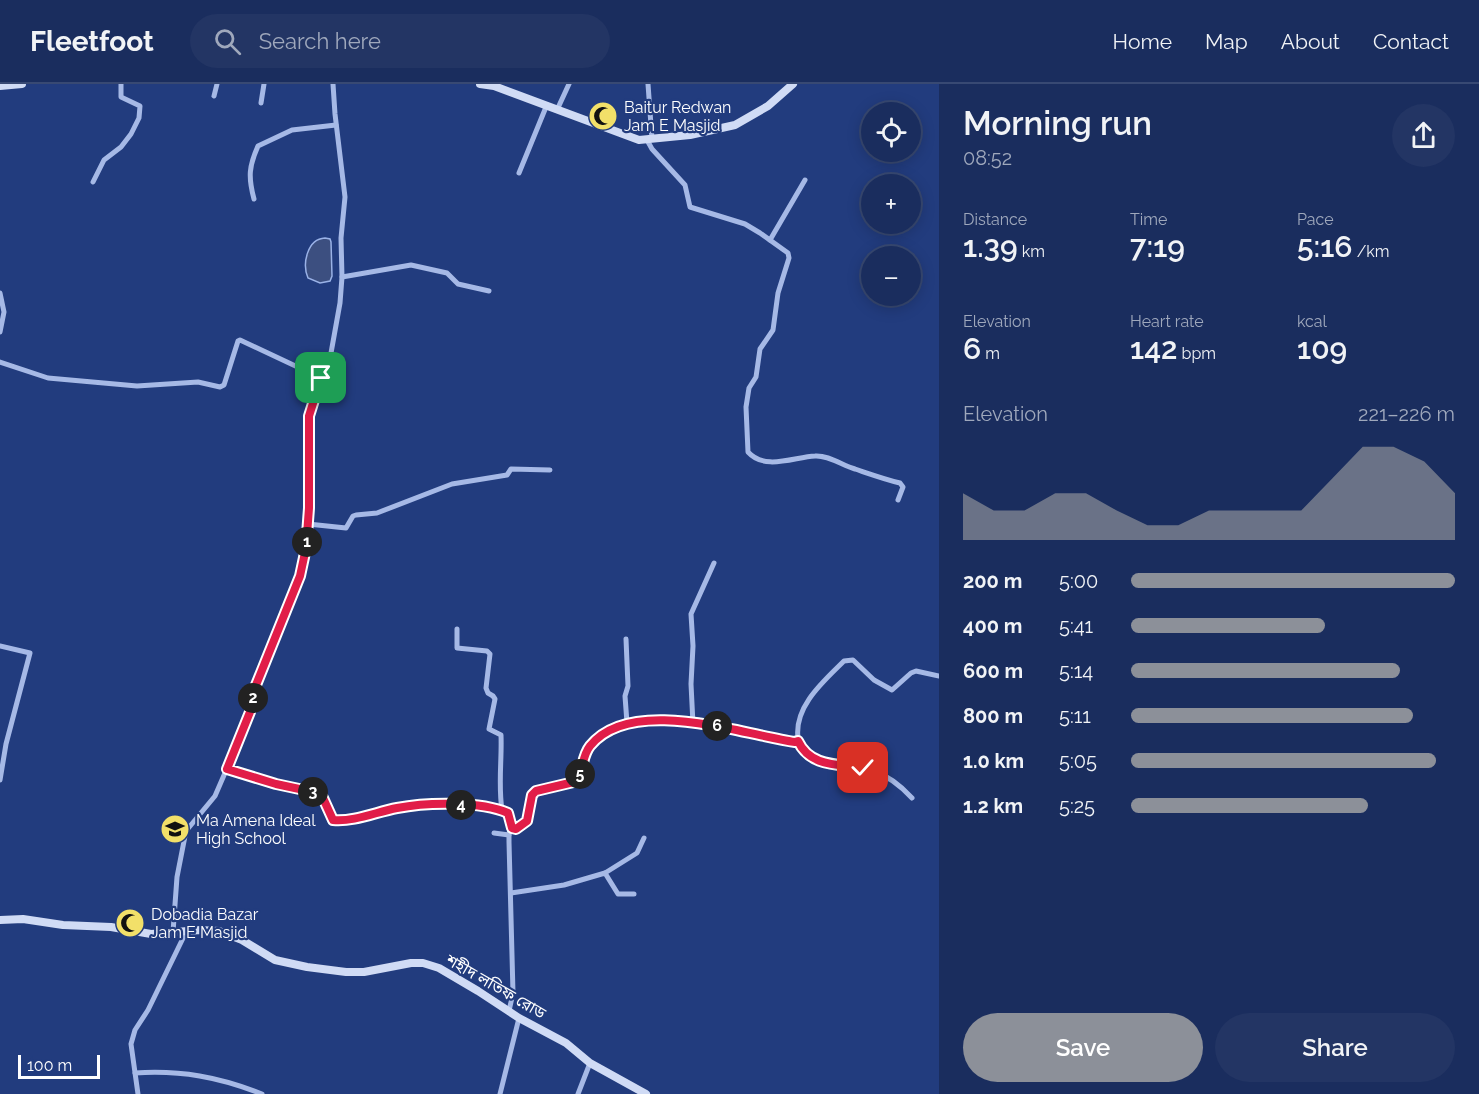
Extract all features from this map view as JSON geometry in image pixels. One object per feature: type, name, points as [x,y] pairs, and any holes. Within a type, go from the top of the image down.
[{"type":"street","points":[[0,86],[22,84]]},
{"type":"street","points":[[93,182],[104,160],[121,147],[139,118],[140,106],[121,97],[121,84]]},
{"type":"street","points":[[214,96],[217,84]]},
{"type":"street","points":[[261,104],[264,84]]},
{"type":"street","points":[[173,932],[177,877],[186,831],[215,796],[227,769],[250,712],[256,685],[300,576],[306,548],[309,416],[331,353],[337,327],[342,277],[341,238],[345,197],[333,84]]},
{"type":"street","points":[[480,84],[494,86],[639,140],[690,135],[735,124],[768,106],[793,84]]},
{"type":"street","points":[[556,110],[569,84]]},
{"type":"street","points":[[648,84],[652,149],[685,185],[690,207],[745,224],[788,253],[789,258],[778,293],[773,330],[760,350],[756,377],[749,388],[746,407],[748,452],[753,458],[775,462],[818,456],[826,458],[900,483],[903,488],[898,500]]},
{"type":"street","points":[[519,173],[546,107]]},
{"type":"street","points":[[254,199],[249,181],[258,146],[292,130],[336,125]]},
{"type":"street","points":[[770,240],[805,180]]},
{"type":"street","points":[[342,277],[411,265],[447,273],[458,284],[489,291]]},
{"type":"street","points":[[0,293],[4,312],[0,332]]},
{"type":"street","points":[[0,362],[48,378],[137,386],[198,382],[220,387],[224,385],[240,340],[321,378]]},
{"type":"street","points":[[308,524],[346,528],[353,516],[377,513],[453,484],[507,475],[511,469],[550,470]]},
{"type":"street","points":[[693,724],[692,614],[714,563]]},
{"type":"street","points":[[457,629],[457,648],[487,651],[490,654],[486,688],[495,699],[489,729],[501,735],[502,764],[499,789],[502,810]]},
{"type":"street","points":[[626,639],[627,723]]},
{"type":"street","points":[[0,646],[30,653],[6,744],[0,780]]},
{"type":"street","points":[[912,798],[884,775],[863,768],[836,765],[808,757],[802,751],[798,741],[799,722],[804,706],[844,661],[853,660],[874,680],[892,690],[916,671],[939,676]]},
{"type":"street","points":[[512,828],[516,829],[527,821],[532,795],[536,791],[578,781],[584,755],[591,745],[619,725],[674,720],[722,726],[784,741],[798,741]]},
{"type":"street","points":[[227,769],[276,784],[318,793],[323,798],[333,820],[343,820],[399,807],[430,804],[474,806],[508,813],[512,828],[509,835],[511,893],[509,904],[513,993],[509,1011]]},
{"type":"street","points":[[494,833],[509,835]]},
{"type":"street","points":[[511,893],[564,885],[604,873],[637,854],[644,838]]},
{"type":"street","points":[[604,873],[618,894],[634,894]]},
{"type":"street","name":"শহীদ লতিফ রোড","points":[[0,921],[23,919],[63,925],[111,927],[151,934],[187,930],[219,931],[242,940],[275,960],[307,967],[364,972],[411,963],[423,963],[439,968],[519,1018],[566,1043],[590,1063],[646,1094]]},
{"type":"street","points":[[138,1094],[131,1044],[135,1030],[148,1010],[187,930]]},
{"type":"street","points":[[500,1094],[519,1018]]},
{"type":"street","points":[[578,1094],[590,1063]]},
{"type":"street","points":[[135,1073],[156,1072],[217,1078],[262,1094]]},
{"type":"water","points":[[319,239],[330,239],[331,242],[332,276],[330,281],[320,283],[308,278],[306,259],[310,247]]},
{"type":"place","name":"Baitur Redwan Jam E Masjid","points":[[603,116]]},
{"type":"place","name":"Ma Amena Ideal High School","points":[[175,829]]},
{"type":"place","name":"Dobadia Bazar Jam E Masjid","points":[[130,923]]},
{"type":"route","points":[[321,378],[309,416],[309,508],[306,548],[300,576],[256,685],[250,712],[227,769],[276,784],[318,793],[323,798],[333,820],[343,820],[399,807],[430,804],[465,805],[508,813],[512,828],[516,829],[527,821],[532,795],[536,791],[578,781],[584,755],[591,745],[605,733],[627,723],[674,720],[722,726],[784,741],[798,741],[802,751],[808,757],[836,765],[863,768]]}]
